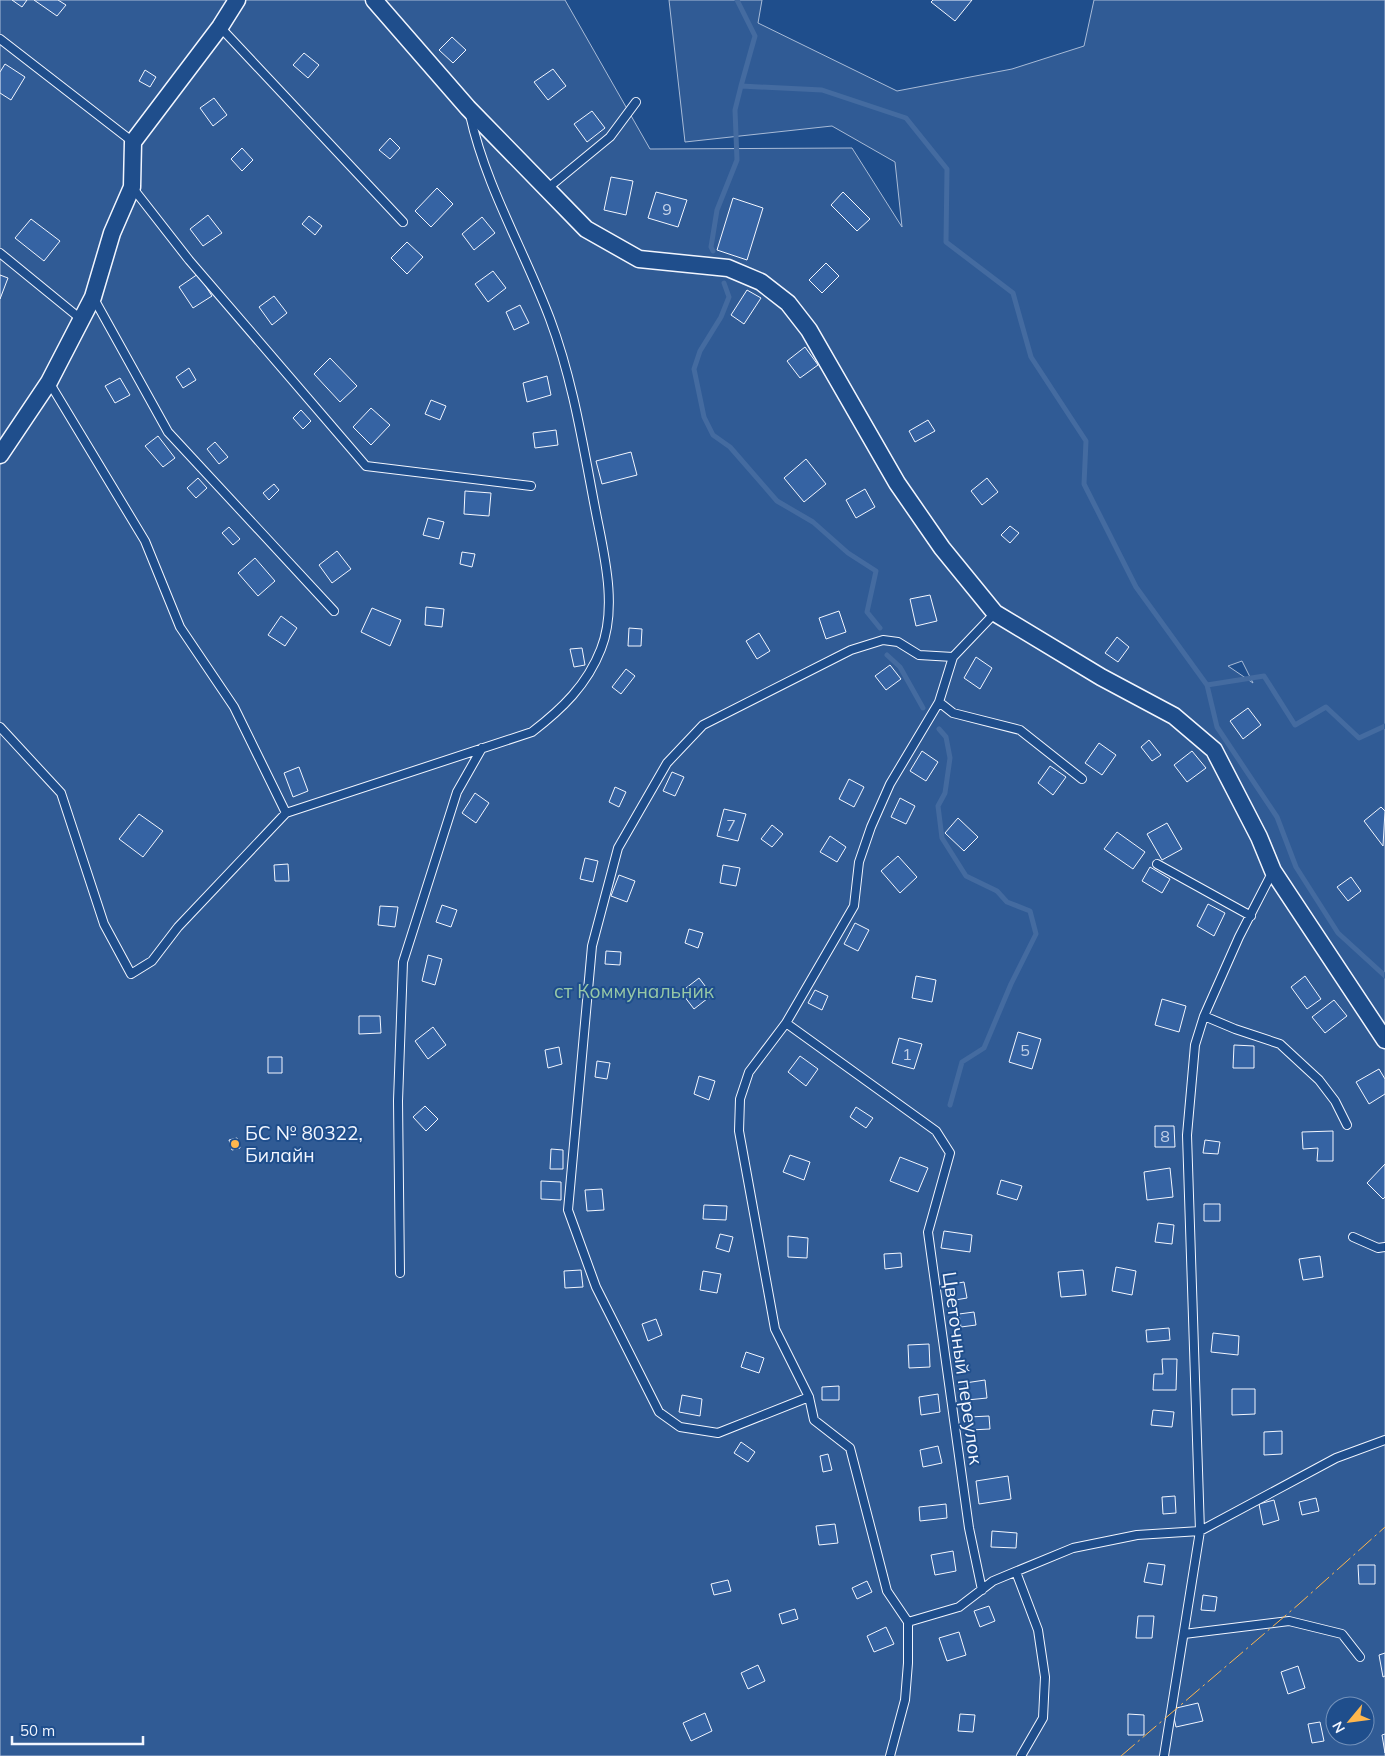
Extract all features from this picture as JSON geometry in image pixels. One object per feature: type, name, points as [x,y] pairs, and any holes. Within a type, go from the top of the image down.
[{"type":"street","points":[[0,455],[49,382],[93,297],[112,233],[132,188],[133,142],[220,27],[236,0]]},
{"type":"street","points":[[374,0],[468,108],[586,229],[639,259],[728,268],[761,282],[788,303],[809,330],[897,484],[942,548],[995,613],[1101,677],[1174,716],[1214,750],[1259,837],[1272,871],[1385,1040]]},
{"type":"lane","points":[[220,27],[403,222]]},
{"type":"lane","points":[[0,39],[133,142]]},
{"type":"lane","points":[[548,188],[610,137],[636,102]]},
{"type":"lane","points":[[0,726],[62,793],[104,924],[131,974],[152,961],[178,927],[286,812],[532,732],[560,711],[583,683],[602,648],[610,606],[600,534],[574,402],[550,319],[477,148],[468,108]]},
{"type":"lane","points":[[132,188],[189,260],[366,466],[531,486]]},
{"type":"lane","points":[[0,253],[82,320]]},
{"type":"lane","points":[[93,297],[168,432],[334,611]]},
{"type":"lane","points":[[49,382],[146,542],[180,627],[234,707],[286,812]]},
{"type":"lane","points":[[890,1756],[905,1700],[908,1663],[908,1622],[887,1591],[850,1448],[814,1420],[810,1396],[775,1329],[739,1132],[740,1099],[749,1072],[786,1023],[854,906],[859,862],[871,827],[890,784],[938,702],[953,656],[995,613]]},
{"type":"lane","points":[[810,1396],[718,1433],[680,1427],[659,1412],[596,1287],[568,1210],[592,946],[618,848],[667,763],[704,725],[851,650],[883,640],[898,642],[919,655],[953,656]]},
{"type":"lane","points":[[938,702],[953,713],[1020,730],[1082,779]]},
{"type":"lane","points":[[400,1273],[398,1102],[403,962],[457,792],[482,748]]},
{"type":"lane","points":[[1157,864],[1251,916]]},
{"type":"lane","points":[[1164,1756],[1200,1531],[1187,1135],[1195,1045],[1204,1016],[1239,937],[1272,871]]},
{"type":"lane","points":[[1204,1016],[1280,1044],[1319,1080],[1336,1101],[1347,1125]]},
{"type":"lane","name":"Цветочный переулок","points":[[786,1023],[936,1131],[950,1153],[928,1232],[969,1528],[982,1590]]},
{"type":"lane","points":[[1353,1237],[1378,1248],[1385,1247]]},
{"type":"lane","points":[[908,1622],[959,1607],[993,1581],[1073,1548],[1137,1535],[1200,1531],[1336,1458],[1385,1440]]},
{"type":"lane","points":[[1016,1572],[1038,1630],[1045,1677],[1043,1718],[1021,1756]]},
{"type":"lane","points":[[1184,1634],[1289,1622],[1342,1634],[1360,1656]]},
{"type":"shaded area","name":"ст Коммунальник","points":[[0,0],[565,0],[650,149],[852,148],[902,227],[895,162],[832,126],[685,142],[669,0],[762,0],[758,23],[897,91],[1012,69],[1084,46],[1094,0],[1385,0],[1385,1756],[0,1756]],"holes":[[[1242,661],[1253,683],[1228,666]]]},
{"type":"building","points":[[12,0],[27,0],[22,7]]},
{"type":"building","points":[[34,0],[58,0],[66,5],[57,16]]},
{"type":"building","points":[[933,0],[972,0],[955,21],[931,2]]},
{"type":"building","points":[[452,37],[466,50],[453,63],[439,50]]},
{"type":"building","points":[[304,53],[319,65],[308,78],[293,65]]},
{"type":"building","points":[[5,64],[25,77],[11,100],[0,93],[0,72]]},
{"type":"building","points":[[553,69],[566,86],[548,100],[534,82]]},
{"type":"building","points":[[145,70],[156,77],[150,87],[139,81]]},
{"type":"building","points":[[214,98],[227,115],[213,126],[200,108]]},
{"type":"building","points":[[592,111],[605,128],[587,142],[574,124]]},
{"type":"building","points":[[390,138],[400,148],[390,159],[379,150]]},
{"type":"building","points":[[242,148],[253,160],[242,171],[231,159]]},
{"type":"building","points":[[611,177],[633,181],[626,215],[604,210]]},
{"type":"building","points":[[437,188],[453,204],[431,227],[415,211]]},
{"type":"building","points":[[656,192],[687,200],[678,227],[648,218]]},
{"type":"building","points":[[843,192],[870,219],[857,231],[831,205]]},
{"type":"building","points":[[733,198],[763,208],[747,260],[717,250]]},
{"type":"building","points":[[208,215],[222,233],[203,246],[190,229]]},
{"type":"building","points":[[309,216],[322,226],[315,235],[302,224]]},
{"type":"building","points":[[482,217],[495,233],[474,250],[462,234]]},
{"type":"building","points":[[31,219],[60,241],[44,261],[15,238]]},
{"type":"building","points":[[407,242],[423,257],[407,274],[391,258]]},
{"type":"building","points":[[826,263],[839,276],[822,293],[809,280]]},
{"type":"building","points":[[493,271],[506,288],[488,302],[475,284]]},
{"type":"building","points":[[198,274],[212,296],[193,308],[179,287]]},
{"type":"building","points":[[0,275],[8,278],[0,299]]},
{"type":"building","points":[[747,290],[761,298],[744,324],[731,315]]},
{"type":"building","points":[[274,296],[287,313],[272,325],[259,307]]},
{"type":"building","points":[[520,305],[529,323],[514,330],[506,312]]},
{"type":"building","points":[[805,347],[818,365],[800,378],[787,361]]},
{"type":"building","points":[[330,358],[357,386],[340,402],[314,374]]},
{"type":"building","points":[[189,368],[196,380],[183,388],[176,377]]},
{"type":"building","points":[[547,376],[551,395],[527,402],[523,383]]},
{"type":"building","points":[[120,378],[130,395],[115,403],[105,386]]},
{"type":"building","points":[[431,400],[446,406],[440,420],[425,414]]},
{"type":"building","points":[[371,408],[390,425],[371,445],[353,427]]},
{"type":"building","points":[[301,410],[311,421],[303,429],[293,418]]},
{"type":"building","points":[[928,420],[935,431],[915,442],[909,431]]},
{"type":"building","points":[[556,430],[558,445],[535,448],[533,433]]},
{"type":"building","points":[[158,436],[175,458],[163,467],[145,446]]},
{"type":"building","points":[[215,442],[228,457],[219,464],[207,449]]},
{"type":"building","points":[[631,452],[637,475],[602,484],[596,461]]},
{"type":"building","points":[[806,459],[826,484],[804,502],[784,478]]},
{"type":"building","points":[[198,478],[207,488],[196,498],[187,488]]},
{"type":"building","points":[[987,478],[998,492],[982,505],[971,491]]},
{"type":"building","points":[[274,484],[279,490],[269,500],[263,493]]},
{"type":"building","points":[[865,489],[875,507],[856,518],[846,500]]},
{"type":"building","points":[[465,491],[491,493],[489,516],[464,514]]},
{"type":"building","points":[[428,518],[444,522],[439,539],[423,535]]},
{"type":"building","points":[[1010,526],[1019,533],[1010,543],[1001,535]]},
{"type":"building","points":[[229,527],[240,539],[233,545],[222,533]]},
{"type":"building","points":[[337,551],[351,569],[332,583],[319,565]]},
{"type":"building","points":[[462,552],[475,554],[472,567],[460,564]]},
{"type":"building","points":[[255,558],[275,581],[258,596],[238,573]]},
{"type":"building","points":[[930,595],[937,621],[916,626],[910,599]]},
{"type":"building","points":[[426,607],[444,609],[442,627],[425,625]]},
{"type":"building","points":[[372,608],[401,620],[390,646],[361,632]]},
{"type":"building","points":[[839,611],[846,632],[826,639],[819,618]]},
{"type":"building","points":[[281,616],[297,628],[285,646],[268,635]]},
{"type":"building","points":[[629,628],[642,629],[641,646],[628,646]]},
{"type":"building","points":[[759,633],[770,651],[757,659],[746,641]]},
{"type":"building","points":[[1117,637],[1129,647],[1118,662],[1105,653]]},
{"type":"building","points":[[582,648],[585,665],[574,667],[570,649]]},
{"type":"building","points":[[976,657],[992,668],[980,689],[964,678]]},
{"type":"building","points":[[890,665],[901,679],[886,690],[875,676]]},
{"type":"building","points":[[626,669],[635,676],[621,694],[612,687]]},
{"type":"building","points":[[1248,708],[1261,725],[1243,739],[1230,721]]},
{"type":"building","points":[[1149,740],[1161,755],[1152,761],[1141,747]]},
{"type":"building","points":[[1099,743],[1116,755],[1102,775],[1085,763]]},
{"type":"building","points":[[922,751],[938,762],[926,781],[910,771]]},
{"type":"building","points":[[1192,751],[1206,768],[1187,782],[1174,765]]},
{"type":"building","points":[[1050,766],[1066,777],[1053,795],[1038,783]]},
{"type":"building","points":[[299,767],[308,791],[293,797],[284,773]]},
{"type":"building","points":[[672,772],[684,777],[675,796],[663,791]]},
{"type":"building","points":[[849,779],[864,787],[854,807],[839,799]]},
{"type":"building","points":[[615,787],[626,792],[619,807],[609,802]]},
{"type":"building","points":[[475,793],[489,803],[476,823],[462,813]]},
{"type":"building","points":[[900,798],[915,806],[906,824],[891,817]]},
{"type":"building","points":[[1381,807],[1385,811],[1383,846],[1364,821]]},
{"type":"building","points":[[724,809],[746,814],[738,841],[717,836]]},
{"type":"building","points":[[139,814],[163,831],[143,857],[119,839]]},
{"type":"building","points":[[958,818],[978,837],[964,851],[945,833]]},
{"type":"building","points":[[1167,823],[1182,849],[1162,860],[1147,834]]},
{"type":"building","points":[[772,825],[783,834],[772,847],[761,839]]},
{"type":"building","points":[[1117,832],[1145,852],[1133,869],[1104,849]]},
{"type":"building","points":[[830,836],[846,847],[837,862],[820,852]]},
{"type":"building","points":[[898,856],[917,877],[900,893],[881,871]]},
{"type":"building","points":[[585,858],[598,861],[593,882],[580,879]]},
{"type":"building","points":[[288,864],[289,881],[275,881],[274,865]]},
{"type":"building","points":[[723,865],[740,868],[736,886],[720,883]]},
{"type":"building","points":[[1150,867],[1170,879],[1162,893],[1142,881]]},
{"type":"building","points":[[619,875],[635,881],[627,902],[611,896]]},
{"type":"building","points":[[1351,877],[1361,891],[1348,901],[1337,887]]},
{"type":"building","points":[[1208,904],[1225,913],[1214,936],[1197,926]]},
{"type":"building","points":[[442,905],[457,910],[451,927],[436,922]]},
{"type":"building","points":[[380,906],[398,907],[395,927],[378,925]]},
{"type":"building","points":[[855,923],[869,930],[858,951],[844,944]]},
{"type":"building","points":[[689,929],[703,933],[698,948],[685,943]]},
{"type":"building","points":[[606,951],[621,952],[620,965],[605,964]]},
{"type":"building","points":[[428,955],[442,959],[435,985],[422,981]]},
{"type":"building","points":[[916,976],[936,980],[932,1002],[912,998]]},
{"type":"building","points":[[1305,976],[1321,999],[1307,1009],[1291,987]]},
{"type":"building","points":[[699,978],[712,995],[694,1009],[681,992]]},
{"type":"building","points":[[815,990],[828,996],[822,1010],[808,1003]]},
{"type":"building","points":[[1162,999],[1186,1006],[1179,1032],[1155,1025]]},
{"type":"building","points":[[1334,1000],[1347,1016],[1325,1033],[1312,1017]]},
{"type":"building","points":[[359,1016],[380,1016],[381,1033],[359,1034]]},
{"type":"building","points":[[433,1027],[446,1045],[428,1059],[415,1041]]},
{"type":"building","points":[[1018,1032],[1041,1039],[1032,1069],[1009,1062]]},
{"type":"building","points":[[899,1038],[922,1044],[914,1069],[892,1063]]},
{"type":"building","points":[[1234,1045],[1254,1046],[1254,1068],[1233,1068]]},
{"type":"building","points":[[559,1047],[562,1064],[548,1068],[545,1050]]},
{"type":"building","points":[[800,1056],[818,1069],[806,1086],[788,1072]]},
{"type":"building","points":[[268,1057],[282,1057],[282,1073],[268,1073]]},
{"type":"building","points":[[597,1061],[610,1063],[607,1079],[595,1077]]},
{"type":"building","points":[[1379,1069],[1385,1079],[1385,1094],[1369,1104],[1356,1082]]},
{"type":"building","points":[[699,1076],[715,1081],[709,1100],[694,1094]]},
{"type":"building","points":[[425,1106],[438,1119],[426,1131],[413,1117]]},
{"type":"building","points":[[856,1107],[873,1118],[866,1128],[850,1117]]},
{"type":"building","points":[[1155,1126],[1174,1126],[1175,1147],[1155,1147]]},
{"type":"building","points":[[1333,1131],[1333,1161],[1317,1161],[1318,1148],[1303,1149],[1302,1132]]},
{"type":"building","name":"БС № 80322, Билайн","points":[[237,1138],[240,1148],[232,1150],[229,1140]]},
{"type":"building","points":[[1205,1140],[1220,1142],[1218,1154],[1203,1153]]},
{"type":"building","points":[[551,1149],[563,1150],[563,1169],[550,1169]]},
{"type":"building","points":[[790,1155],[810,1162],[804,1180],[783,1172]]},
{"type":"building","points":[[900,1157],[928,1168],[918,1192],[890,1181]]},
{"type":"building","points":[[1385,1164],[1385,1197],[1383,1199],[1367,1183]]},
{"type":"building","points":[[1170,1168],[1173,1197],[1147,1200],[1144,1172]]},
{"type":"building","points":[[1001,1180],[1022,1186],[1017,1200],[997,1194]]},
{"type":"building","points":[[541,1181],[561,1182],[561,1200],[541,1199]]},
{"type":"building","points":[[602,1189],[604,1210],[587,1211],[585,1190]]},
{"type":"building","points":[[1204,1204],[1220,1204],[1220,1221],[1204,1221]]},
{"type":"building","points":[[704,1205],[727,1206],[726,1220],[703,1219]]},
{"type":"building","points":[[1158,1223],[1174,1225],[1172,1244],[1155,1242]]},
{"type":"building","points":[[944,1231],[972,1235],[970,1252],[941,1248]]},
{"type":"building","points":[[720,1234],[733,1237],[729,1252],[716,1248]]},
{"type":"building","points":[[788,1236],[808,1238],[807,1258],[788,1257]]},
{"type":"building","points":[[901,1253],[902,1267],[885,1269],[884,1254]]},
{"type":"building","points":[[1320,1256],[1323,1277],[1303,1280],[1299,1259]]},
{"type":"building","points":[[1116,1267],[1136,1271],[1132,1295],[1112,1291]]},
{"type":"building","points":[[581,1270],[583,1287],[565,1288],[564,1271]]},
{"type":"building","points":[[1083,1270],[1086,1295],[1061,1297],[1058,1272]]},
{"type":"building","points":[[703,1271],[721,1274],[717,1293],[700,1290]]},
{"type":"building","points":[[964,1282],[967,1298],[949,1301],[947,1285]]},
{"type":"building","points":[[974,1312],[976,1325],[961,1327],[959,1314]]},
{"type":"building","points":[[656,1319],[662,1335],[648,1341],[642,1324]]},
{"type":"building","points":[[1169,1328],[1170,1340],[1147,1342],[1146,1330]]},
{"type":"building","points":[[1213,1333],[1239,1336],[1238,1355],[1211,1352]]},
{"type":"building","points":[[929,1344],[930,1367],[909,1368],[908,1345]]},
{"type":"building","points":[[746,1352],[764,1358],[759,1373],[741,1367]]},
{"type":"building","points":[[1162,1359],[1177,1359],[1176,1390],[1153,1390],[1154,1374],[1163,1374]]},
{"type":"building","points":[[985,1380],[987,1398],[967,1400],[965,1383]]},
{"type":"building","points":[[839,1386],[839,1400],[822,1400],[822,1387]]},
{"type":"building","points":[[1232,1389],[1255,1389],[1255,1414],[1232,1415]]},
{"type":"building","points":[[938,1394],[940,1412],[921,1415],[919,1397]]},
{"type":"building","points":[[682,1395],[702,1399],[700,1416],[679,1412]]},
{"type":"building","points":[[1153,1410],[1174,1412],[1172,1427],[1151,1425]]},
{"type":"building","points":[[989,1416],[990,1429],[970,1430],[969,1417]]},
{"type":"building","points":[[1282,1431],[1282,1454],[1264,1455],[1264,1432]]},
{"type":"building","points":[[741,1442],[755,1452],[748,1462],[734,1453]]},
{"type":"building","points":[[938,1446],[942,1463],[923,1467],[920,1450]]},
{"type":"building","points":[[828,1454],[832,1470],[823,1472],[820,1456]]},
{"type":"building","points":[[1008,1476],[1011,1499],[979,1504],[976,1481]]},
{"type":"building","points":[[1175,1496],[1176,1513],[1163,1514],[1162,1497]]},
{"type":"building","points":[[1316,1498],[1319,1511],[1302,1515],[1299,1502]]},
{"type":"building","points":[[1274,1500],[1279,1520],[1263,1525],[1259,1504]]},
{"type":"building","points":[[946,1504],[947,1518],[920,1521],[919,1507]]},
{"type":"building","points":[[835,1524],[838,1543],[819,1545],[816,1526]]},
{"type":"building","points":[[992,1531],[1017,1533],[1016,1548],[991,1547]]},
{"type":"building","points":[[953,1551],[956,1571],[935,1575],[931,1555]]},
{"type":"building","points":[[1148,1563],[1165,1565],[1162,1585],[1144,1582]]},
{"type":"building","points":[[1358,1565],[1375,1565],[1375,1584],[1359,1584]]},
{"type":"building","points":[[728,1580],[731,1591],[714,1595],[711,1584]]},
{"type":"building","points":[[867,1581],[872,1592],[857,1599],[852,1588]]},
{"type":"building","points":[[1203,1595],[1217,1597],[1215,1611],[1201,1610]]},
{"type":"building","points":[[989,1606],[995,1621],[980,1627],[974,1611]]},
{"type":"building","points":[[795,1609],[798,1619],[782,1624],[779,1614]]},
{"type":"building","points":[[1138,1616],[1154,1616],[1152,1638],[1136,1638]]},
{"type":"building","points":[[886,1627],[894,1644],[874,1652],[867,1636]]},
{"type":"building","points":[[959,1632],[966,1655],[947,1661],[939,1638]]},
{"type":"building","points":[[1385,1653],[1385,1676],[1383,1677],[1379,1655]]},
{"type":"building","points":[[758,1665],[765,1681],[748,1689],[741,1673]]},
{"type":"building","points":[[1298,1666],[1305,1688],[1288,1694],[1281,1672]]},
{"type":"building","points":[[1198,1703],[1203,1721],[1176,1727],[1172,1709]]},
{"type":"building","points":[[705,1713],[712,1731],[691,1741],[683,1723]]},
{"type":"building","points":[[960,1714],[975,1715],[973,1732],[958,1731]]},
{"type":"building","points":[[1128,1714],[1144,1715],[1144,1735],[1128,1735]]},
{"type":"building","points":[[1320,1722],[1324,1741],[1312,1743],[1308,1724]]},
{"type":"building","points":[[1385,1734],[1385,1753],[1382,1735]]},
{"type":"waterway","points":[[737,0],[755,36],[741,86],[822,90],[906,118],[947,169],[946,242],[1013,293],[1031,357],[1086,441],[1084,484],[1136,587],[1207,685],[1264,676],[1295,725],[1326,707],[1359,738],[1385,726]]},
{"type":"waterway","points":[[713,251],[711,247],[717,210],[737,160],[735,110],[741,86]]},
{"type":"waterway","points":[[724,283],[729,297],[721,317],[700,351],[694,369],[704,417],[713,435],[730,447],[777,501],[813,522],[848,553],[876,571],[867,612],[880,628]]},
{"type":"waterway","points":[[887,655],[900,667],[923,708]]},
{"type":"waterway","points":[[1207,685],[1217,727],[1277,817],[1296,867],[1338,933],[1385,976]]},
{"type":"waterway","points":[[939,729],[946,737],[950,758],[945,793],[938,806],[942,838],[966,876],[997,891],[1007,902],[1030,911],[1036,934],[1011,984],[984,1048],[962,1062],[950,1105]]},
{"type":"power","points":[[1121,1756],[1299,1604],[1385,1527]]},
{"type":"place","name":"БС № 80322, Билайн","points":[[235,1144]]}]
